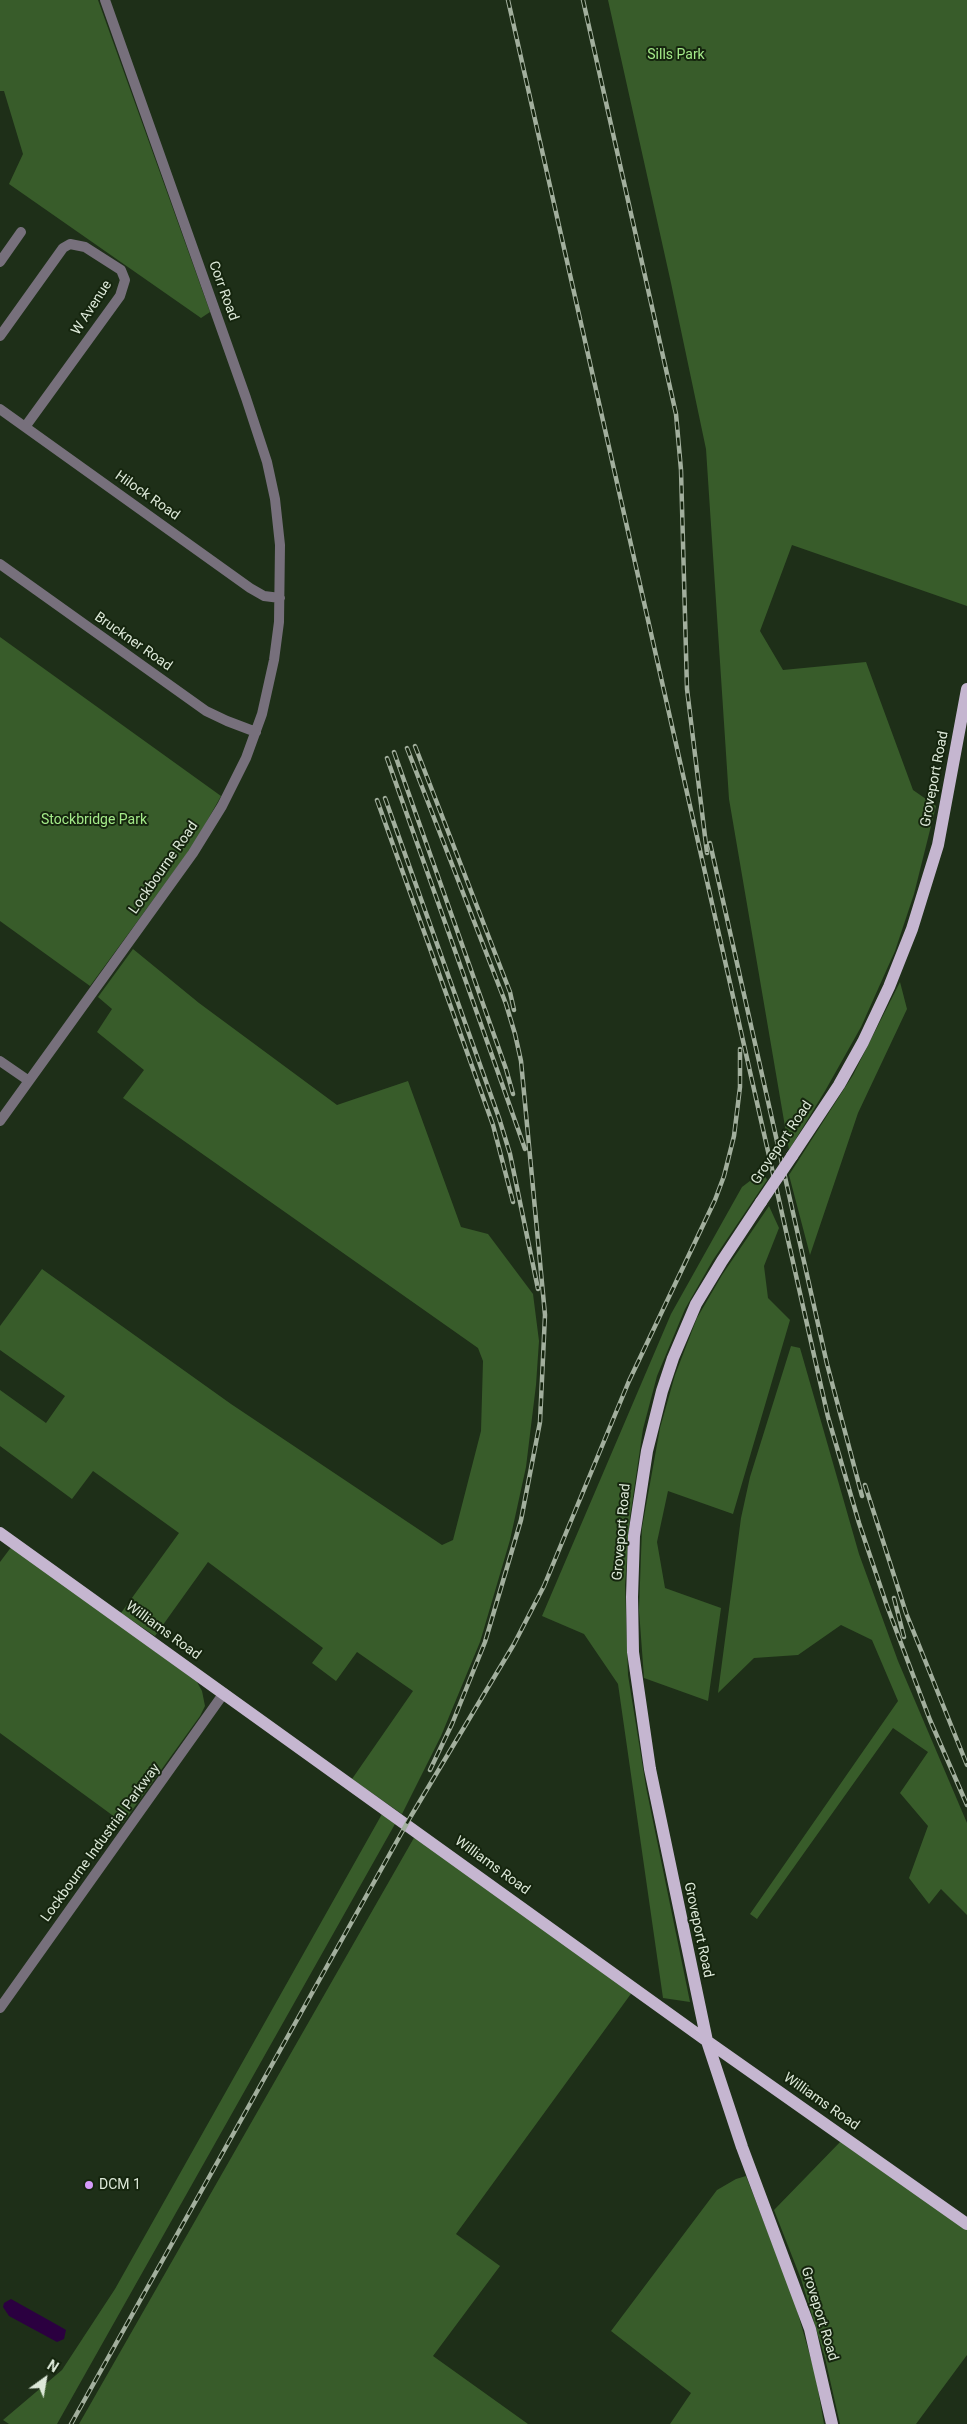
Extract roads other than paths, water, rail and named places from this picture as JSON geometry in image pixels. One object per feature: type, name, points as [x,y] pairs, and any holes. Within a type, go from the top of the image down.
[{"type":"main road","name":"Groveport Road","points":[[832,2424],[810,2329],[742,2147],[707,2041],[673,1885],[641,1719],[632,1633],[634,1536],[653,1421],[673,1358],[704,1290],[839,1085],[863,1042],[909,939],[938,846],[967,689]]},
{"type":"main road","name":"Williams Road","points":[[0,1533],[707,2041],[967,2224]]},
{"type":"street","name":"Corr Road","points":[[105,0],[267,462],[279,538],[280,598]]},
{"type":"street","points":[[0,262],[21,232]]},
{"type":"street","name":"W Avenue","points":[[0,336],[63,248],[70,244],[85,246],[121,270],[125,280],[120,296],[26,427]]},
{"type":"street","name":"Hilock Road","points":[[0,409],[257,592],[280,598]]},
{"type":"street","name":"Bruckner Road","points":[[0,564],[206,711],[256,732]]},
{"type":"street","name":"Lockbourne Road","points":[[0,1122],[206,832],[237,779],[256,732],[274,660],[280,598]]},
{"type":"street","points":[[0,1061],[29,1081]]},
{"type":"street","name":"Lockbourne Industrial Parkway","points":[[0,2008],[224,1693]]},
{"type":"railway","points":[[508,0],[828,1417],[859,1523],[887,1606],[930,1720],[967,1805]]},
{"type":"railway","points":[[583,0],[676,414],[681,470],[687,689],[707,853]]},
{"type":"railway","points":[[415,746],[510,992],[514,1010]]},
{"type":"railway","points":[[407,748],[506,1004],[515,1034],[521,1061],[545,1315],[540,1422],[521,1520],[485,1642],[452,1724],[430,1770]]},
{"type":"railway","points":[[394,752],[506,1069],[513,1094]]},
{"type":"railway","points":[[387,758],[525,1149]]},
{"type":"railway","points":[[385,798],[499,1118],[510,1154],[538,1289]]},
{"type":"railway","points":[[377,800],[493,1125],[513,1202]]},
{"type":"railway","points":[[710,843],[827,1364],[862,1496]]},
{"type":"railway","points":[[71,2424],[411,1816],[514,1644],[544,1586],[629,1381],[715,1200],[724,1176],[734,1136],[740,1087],[740,1049]]},
{"type":"railway","points":[[865,1485],[906,1613],[967,1765]]},
{"type":"railway","points":[[894,1598],[904,1637]]},
{"type":"place","name":"DCM 1","points":[[89,2185]]},
{"type":"park label","name":"Sills Park","points":[[676,55]]},
{"type":"park label","name":"Stockbridge Park","points":[[94,820]]}]
